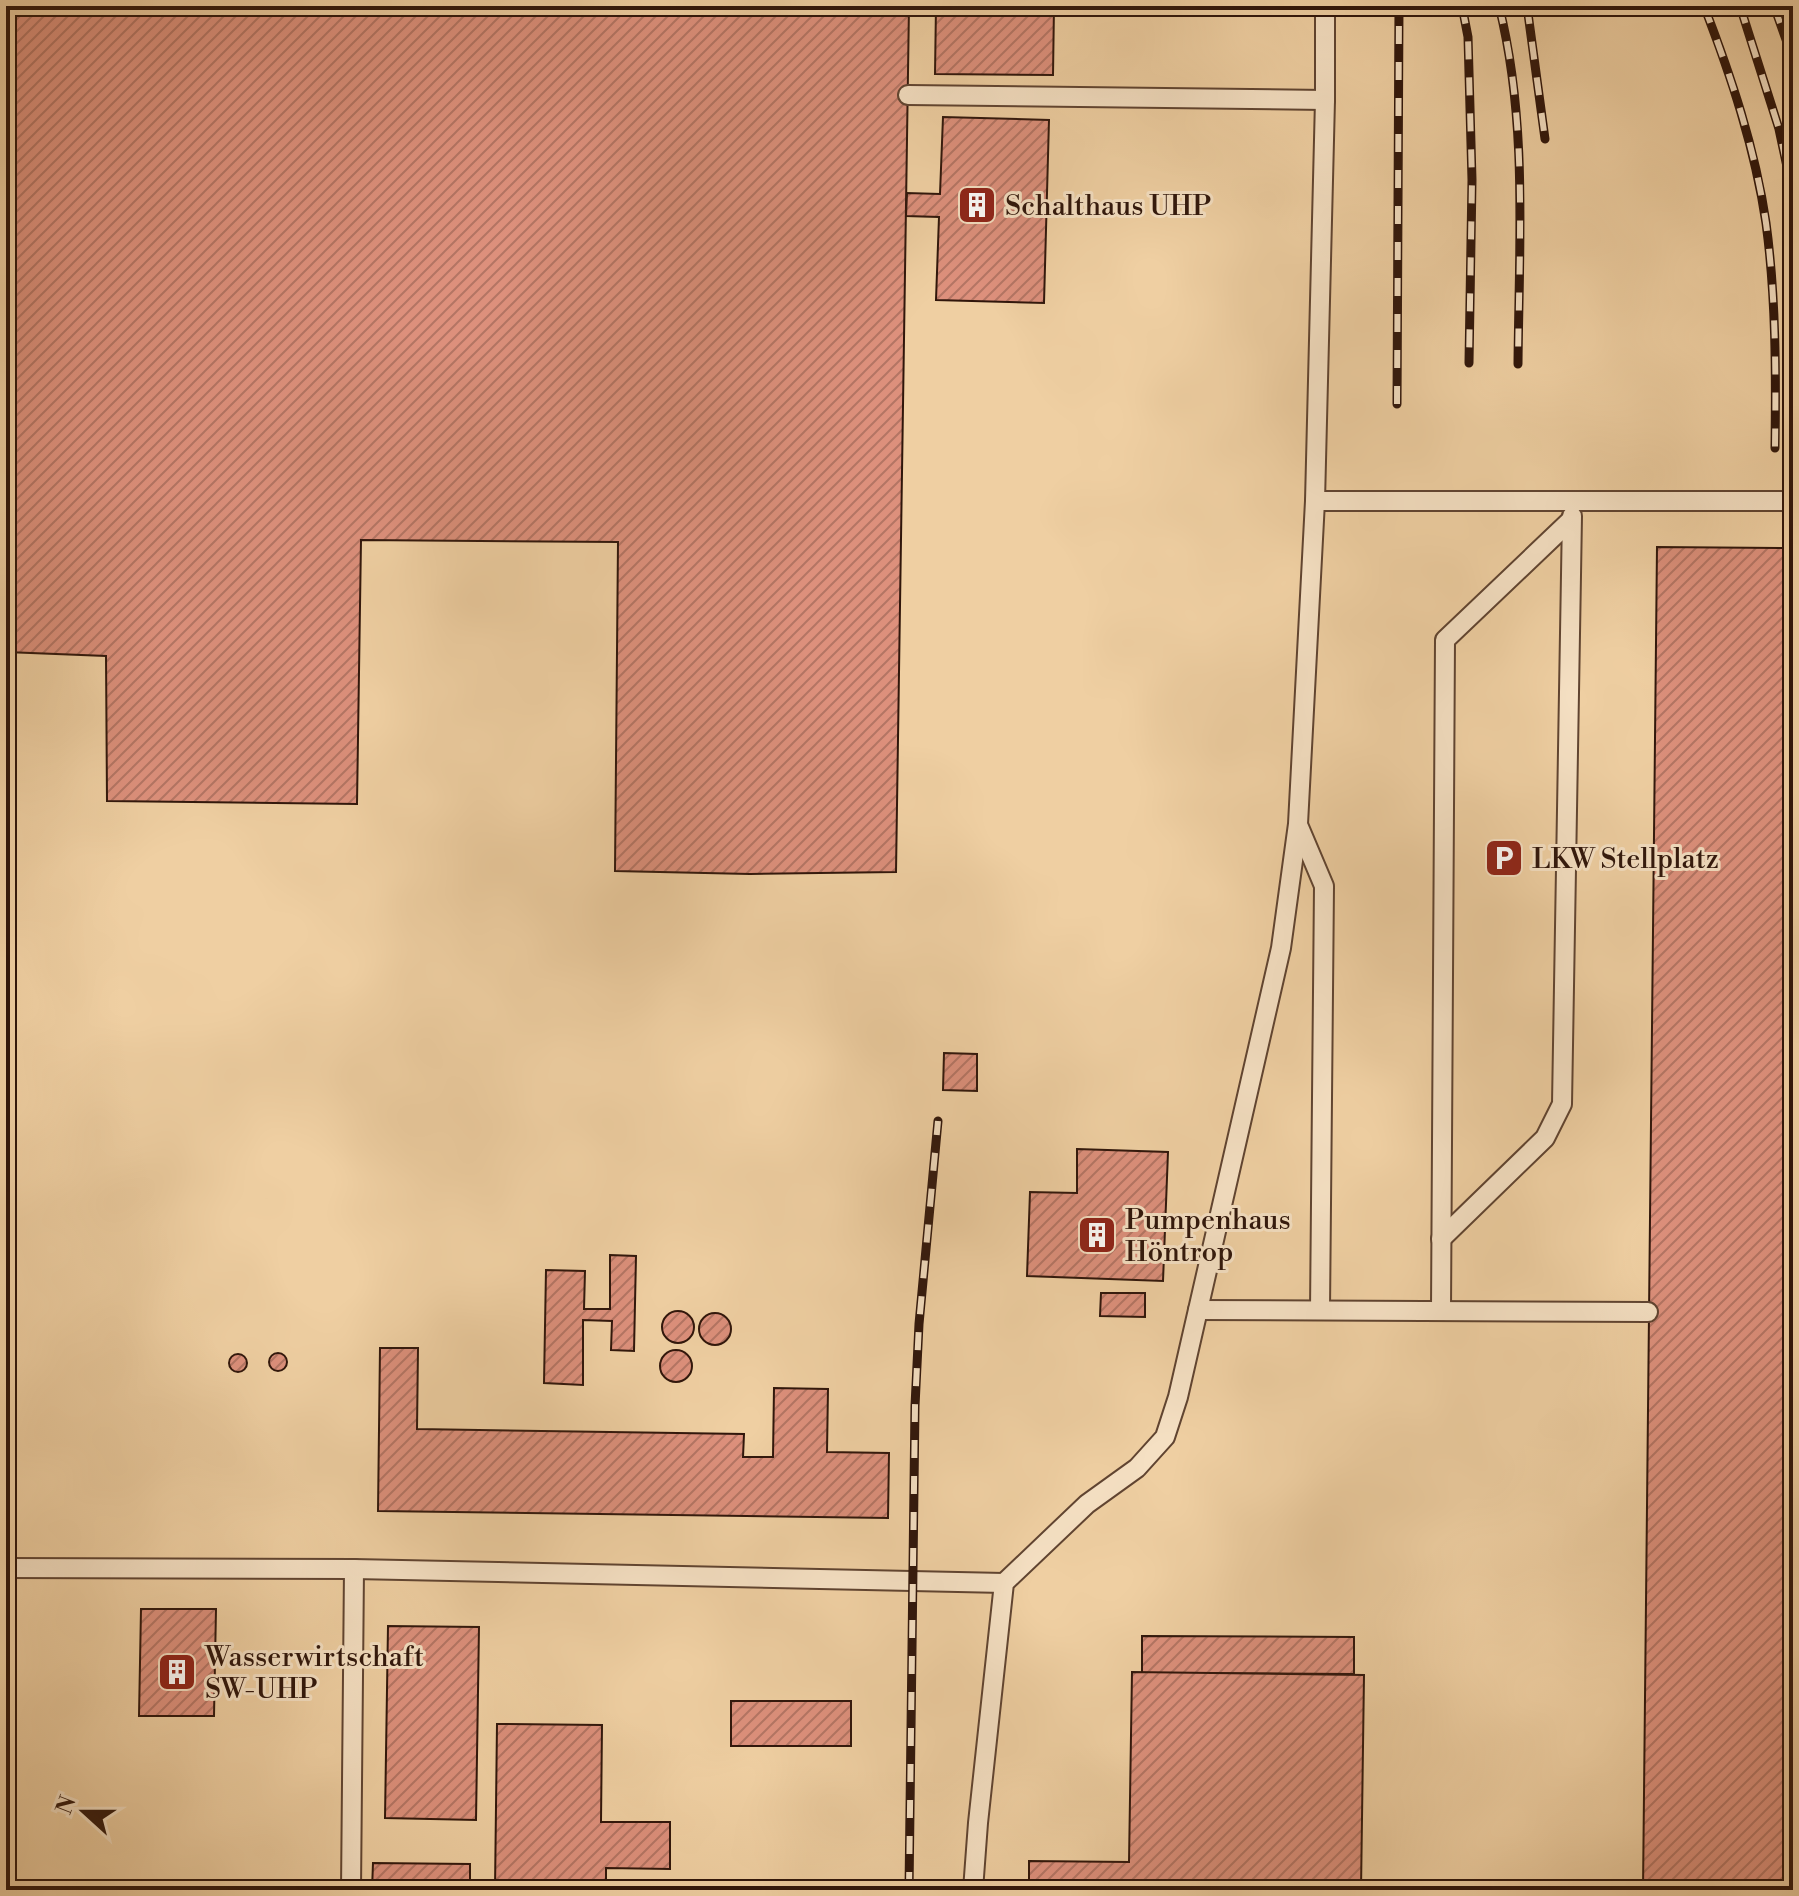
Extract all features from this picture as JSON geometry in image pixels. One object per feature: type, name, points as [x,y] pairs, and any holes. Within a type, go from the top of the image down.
[{"type":"lane","points":[[973,1890],[1004,1583],[1087,1504],[1137,1468],[1165,1437],[1178,1397],[1281,948],[1298,824],[1315,501],[1325,6]]},
{"type":"lane","points":[[908,95],[1325,100]]},
{"type":"lane","points":[[1315,501],[1572,511],[1793,501]]},
{"type":"lane","points":[[1441,1310],[1445,640],[1572,511]]},
{"type":"lane","points":[[1441,1239],[1545,1138],[1562,1104],[1572,511]]},
{"type":"lane","points":[[1298,824],[1324,886],[1320,1310]]},
{"type":"lane","points":[[1198,1310],[1648,1312]]},
{"type":"lane","points":[[6,1568],[354,1569],[1004,1583]]},
{"type":"lane","points":[[351,1890],[354,1569]]},
{"type":"building","points":[[6,6],[909,6],[896,872],[750,874],[615,871],[618,542],[361,540],[357,804],[107,801],[106,656],[6,652]]},
{"type":"building","points":[[936,6],[1054,6],[1053,75],[935,74]]},
{"type":"building","name":"Schalthaus UHP","points":[[943,117],[1049,120],[1044,303],[936,300],[939,217],[906,216],[907,193],[940,194]]},
{"type":"building","points":[[1657,547],[1793,548],[1793,1890],[1643,1890]]},
{"type":"building","points":[[944,1053],[977,1054],[977,1091],[943,1090]]},
{"type":"building","name":"Pumpenhaus Höntrop","points":[[1077,1149],[1168,1152],[1163,1281],[1027,1276],[1030,1192],[1077,1193]]},
{"type":"building","points":[[610,1255],[636,1256],[634,1351],[611,1350],[612,1321],[583,1320],[583,1385],[544,1383],[546,1270],[585,1271],[584,1309],[610,1309]]},
{"type":"building","points":[[1101,1293],[1145,1293],[1145,1317],[1100,1316]]},
{"type":"building","points":[[678,1311],[689,1316],[694,1327],[689,1338],[678,1343],[667,1338],[662,1327],[667,1316]]},
{"type":"building","points":[[715,1313],[726,1318],[731,1329],[726,1340],[715,1345],[704,1340],[699,1329],[704,1318]]},
{"type":"building","points":[[380,1348],[418,1348],[417,1429],[744,1434],[743,1457],[773,1457],[774,1388],[828,1389],[827,1452],[889,1453],[888,1518],[378,1511]]},
{"type":"building","points":[[676,1350],[687,1355],[692,1366],[687,1377],[676,1382],[665,1377],[660,1366],[665,1355]]},
{"type":"building","points":[[278,1353],[287,1362],[278,1371],[269,1362]]},
{"type":"building","points":[[238,1354],[247,1363],[238,1372],[229,1363]]},
{"type":"building","name":"Wasserwirtschaft SW-UHP","points":[[141,1609],[216,1609],[214,1716],[139,1716]]},
{"type":"building","points":[[388,1626],[479,1627],[476,1820],[385,1818]]},
{"type":"building","points":[[1142,1636],[1354,1637],[1354,1674],[1142,1673]]},
{"type":"building","points":[[1132,1672],[1364,1675],[1361,1890],[1029,1890],[1029,1861],[1129,1862]]},
{"type":"building","points":[[731,1701],[851,1701],[851,1746],[731,1746]]},
{"type":"building","points":[[497,1724],[602,1725],[601,1822],[670,1822],[670,1869],[606,1868],[606,1890],[495,1890]]},
{"type":"building","points":[[373,1863],[470,1864],[470,1890],[372,1890]]},
{"type":"railway","points":[[1397,404],[1399,6]]},
{"type":"railway","points":[[1462,6],[1468,37],[1472,180],[1469,363]]},
{"type":"railway","points":[[1499,6],[1508,50],[1518,139],[1518,364]]},
{"type":"railway","points":[[1527,6],[1545,139]]},
{"type":"railway","points":[[1704,6],[1741,113],[1766,223],[1774,307],[1775,448]]},
{"type":"railway","points":[[1740,6],[1779,129],[1793,195]]},
{"type":"railway","points":[[1774,6],[1793,59]]},
{"type":"railway","points":[[909,1890],[915,1406],[919,1324],[938,1121]]},
{"type":"place","name":"Schalthaus UHP","points":[[977,205]]},
{"type":"place","name":"LKW Stellplatz","points":[[1504,858]]},
{"type":"place","name":"Pumpenhaus Höntrop","points":[[1097,1235]]},
{"type":"place","name":"Wasserwirtschaft SW-UHP","points":[[177,1672]]}]
